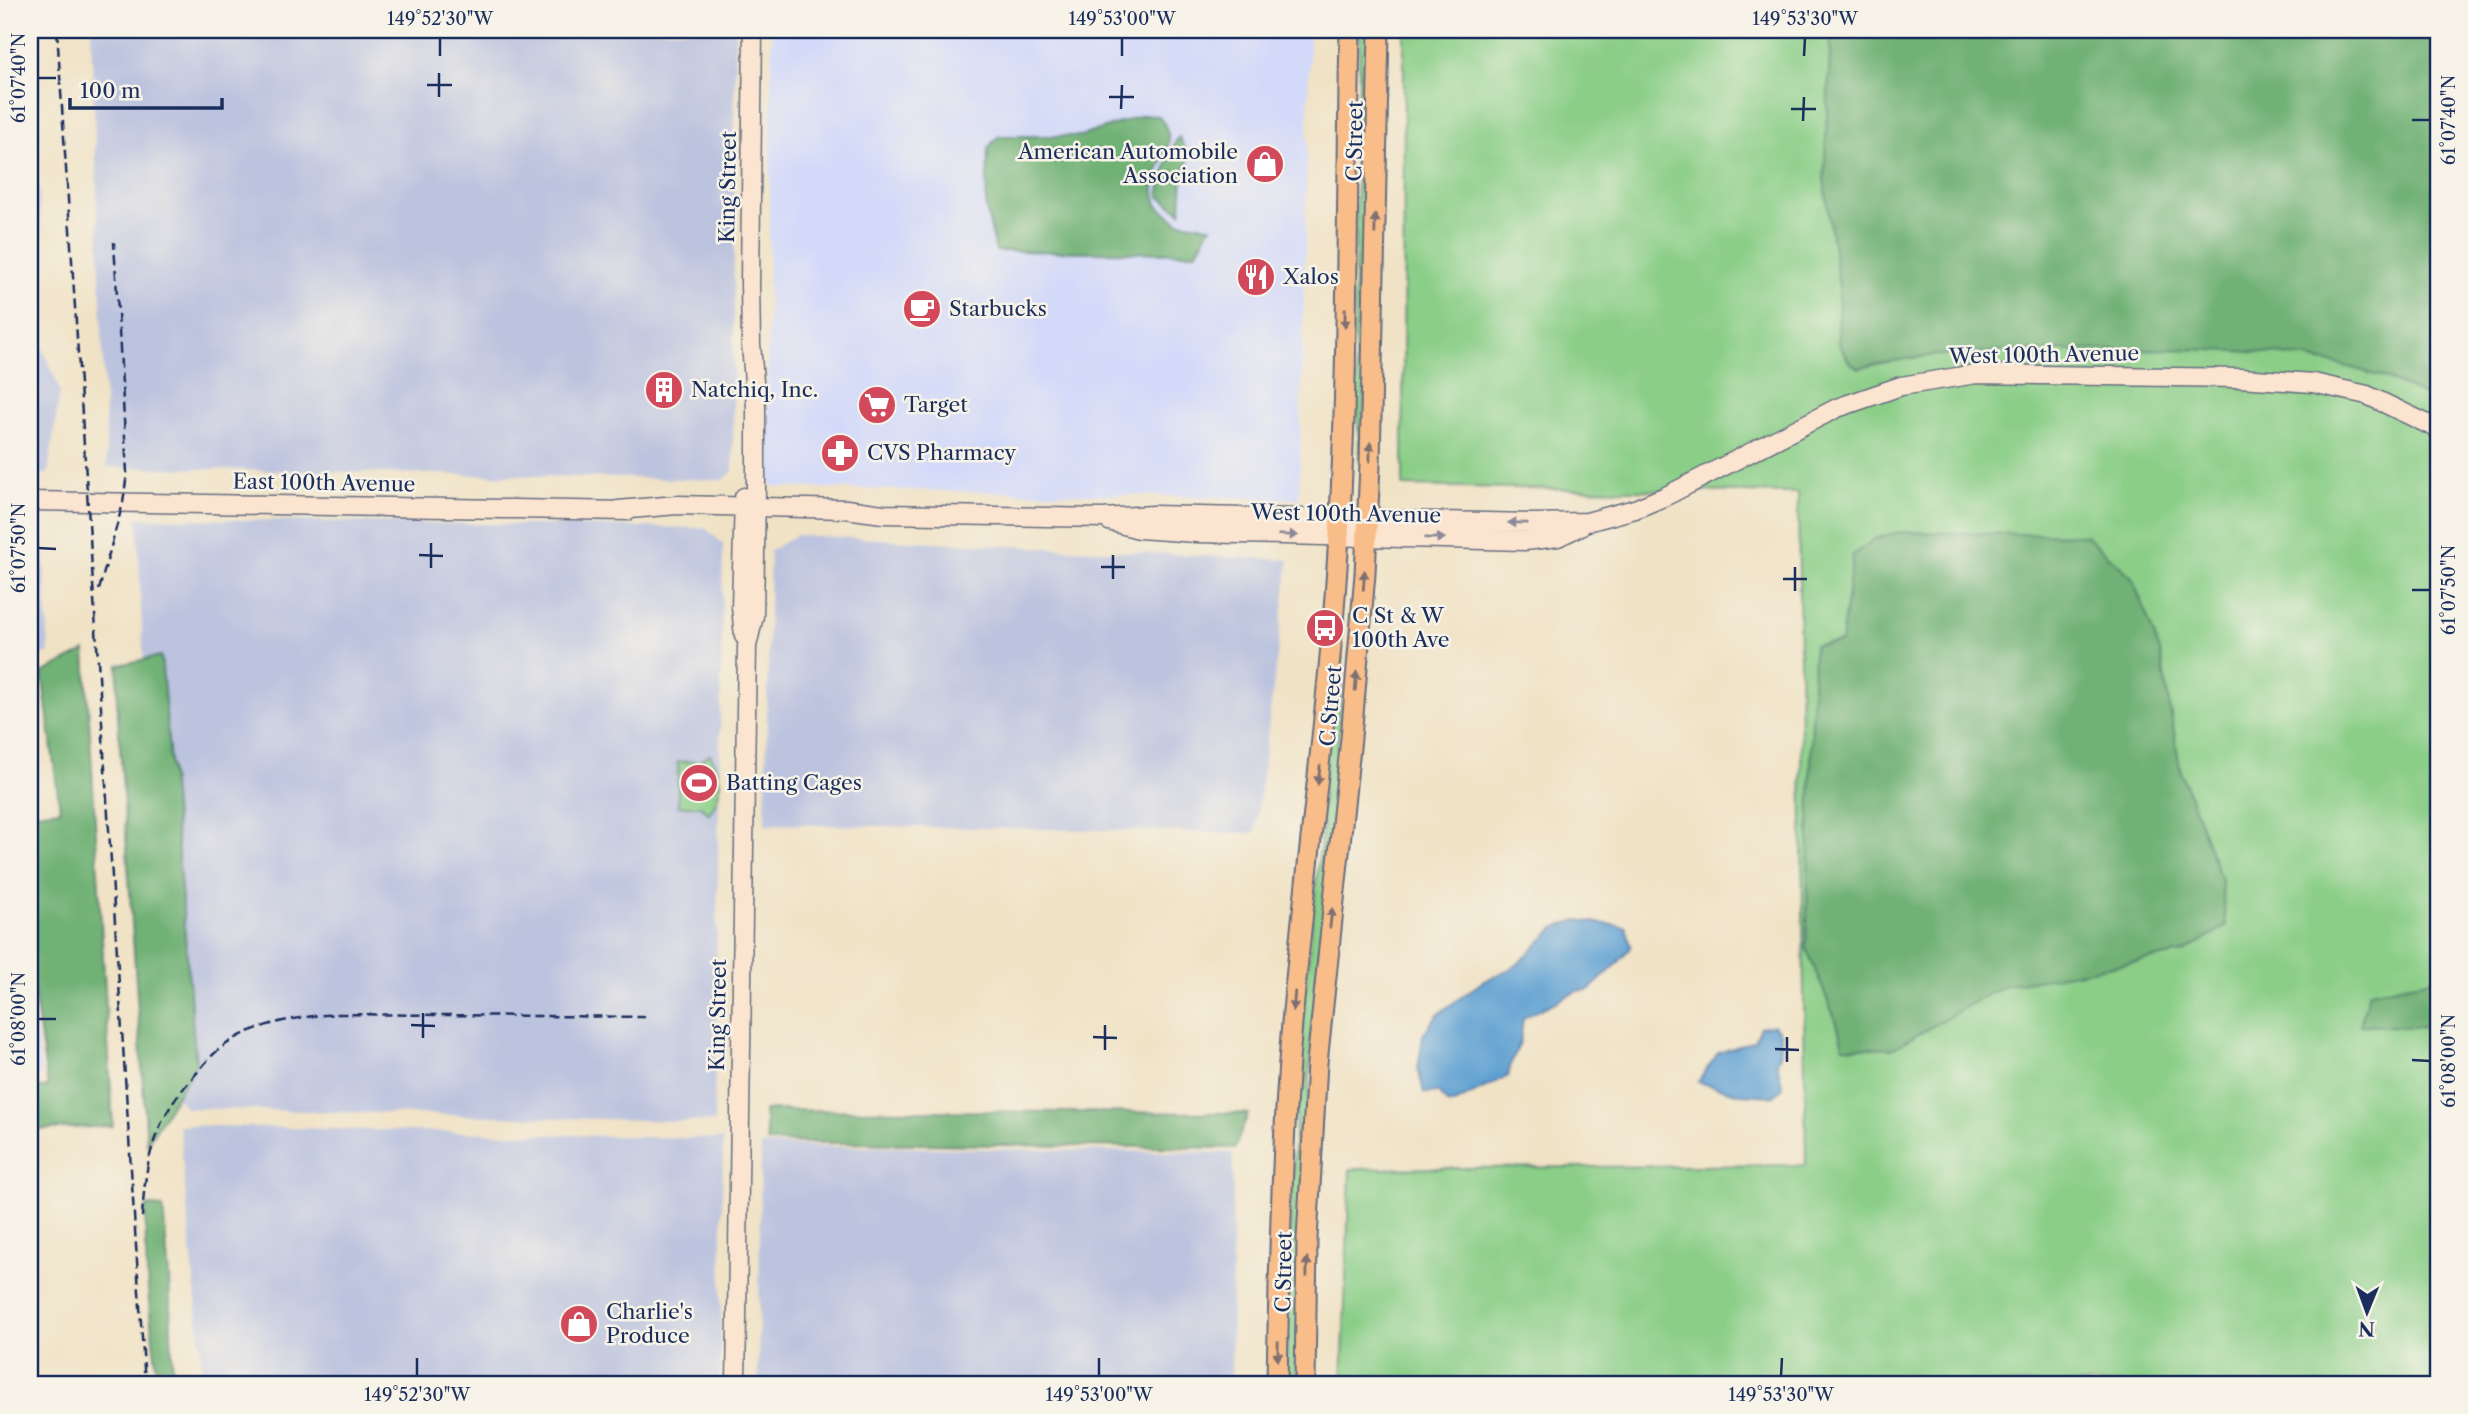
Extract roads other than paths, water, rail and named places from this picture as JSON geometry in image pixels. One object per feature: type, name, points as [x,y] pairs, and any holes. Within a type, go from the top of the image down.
[{"type":"main road","name":"C Street","points":[[1277,1384],[1281,1201],[1287,1090],[1300,939],[1325,715],[1339,528],[1350,30]]},
{"type":"main road","name":"C Street","points":[[1305,1384],[1307,1239],[1317,1063],[1351,738],[1367,528],[1379,30]]},
{"type":"street","name":"King Street","points":[[736,1384],[747,646],[754,616],[747,377],[751,344],[754,30]]},
{"type":"street","name":"West 100th Avenue","points":[[1102,518],[1133,528],[1156,530],[1367,528],[1536,541],[1558,537],[1587,522],[1619,514],[1658,499],[1812,419],[1869,396],[1929,380],[1976,374],[2302,381],[2367,395],[2438,429]]},
{"type":"street","name":"East 100th Avenue","points":[[30,501],[618,510],[658,506],[750,513]]},
{"type":"street","name":"West 100th Avenue","points":[[750,513],[851,520],[883,514],[1102,518],[1137,515],[1207,516],[1339,528]]},
{"type":"street","points":[[1156,530],[1197,525],[1207,516]]},
{"type":"water","points":[[1577,920],[1626,927],[1631,947],[1589,990],[1577,991],[1523,1018],[1520,1043],[1508,1076],[1452,1104],[1447,1103],[1438,1092],[1424,1093],[1418,1069],[1423,1035],[1437,1015],[1482,982],[1516,966],[1554,928]]},
{"type":"water","points":[[1774,1025],[1781,1034],[1781,1051],[1777,1063],[1783,1088],[1774,1096],[1740,1094],[1698,1082],[1718,1053],[1754,1041],[1760,1027]]},
{"type":"railway","points":[[57,30],[145,1384]]},
{"type":"railway","points":[[99,590],[123,503],[127,473],[114,242]]},
{"type":"railway","points":[[142,1217],[149,1158],[161,1124],[170,1108],[214,1054],[234,1039],[261,1027],[291,1019],[337,1014],[645,1017]]},
{"type":"place","name":"American Automobile Association","points":[[1265,164]]},
{"type":"place","name":"Xalos","points":[[1256,277]]},
{"type":"place","name":"Starbucks","points":[[922,309]]},
{"type":"place","name":"Natchiq, Inc.","points":[[664,390]]},
{"type":"place","name":"Target","points":[[877,405]]},
{"type":"place","name":"CVS Pharmacy","points":[[840,453]]},
{"type":"place","name":"C St & W 100th Ave","points":[[1325,628]]},
{"type":"place","name":"Batting Cages","points":[[699,783]]},
{"type":"place","name":"Charlie's Produce","points":[[579,1324]]}]
